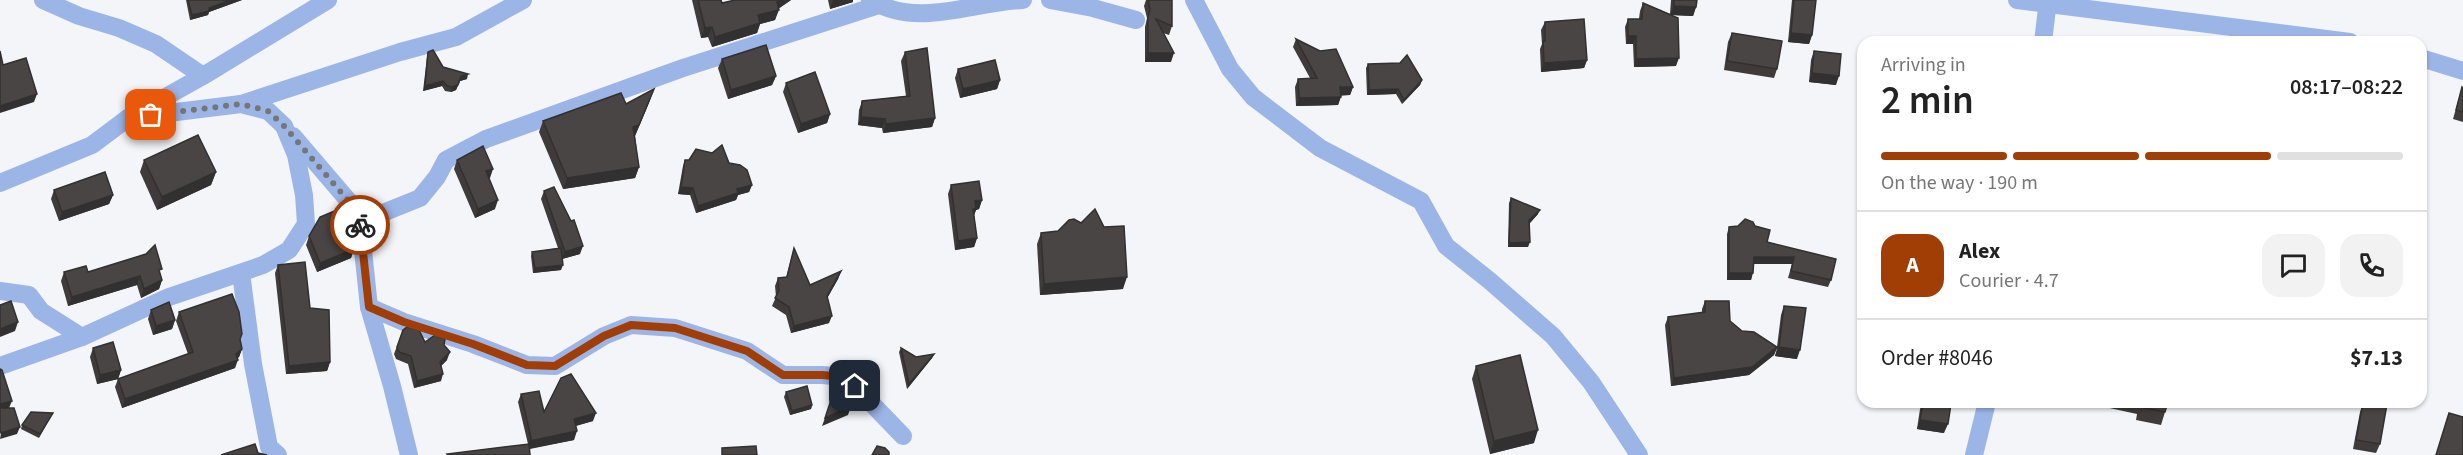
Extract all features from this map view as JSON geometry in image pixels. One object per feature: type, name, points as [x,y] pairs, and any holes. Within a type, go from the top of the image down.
[{"type":"street","points":[[43,0],[79,16],[119,28],[156,44],[203,76]]},
{"type":"street","points":[[0,183],[92,145],[128,118],[203,76],[328,0]]},
{"type":"street","points":[[128,118],[241,104],[400,52],[456,37],[524,0]]},
{"type":"street","points":[[360,222],[420,198],[437,177],[446,160],[486,140],[682,68],[875,3],[927,16],[1000,1],[1023,0]]},
{"type":"street","points":[[1050,0],[1094,8],[1136,20]]},
{"type":"street","points":[[1194,0],[1230,69],[1253,97],[1320,148],[1421,201],[1446,246],[1553,336],[1591,382],[1639,455]]},
{"type":"street","points":[[2018,0],[2304,36]]},
{"type":"street","points":[[2044,36],[2047,2]]},
{"type":"street","points":[[2427,60],[2463,71]]},
{"type":"street","points":[[241,104],[268,111],[284,126],[352,205],[360,222],[369,307],[393,386],[409,455]]},
{"type":"street","points":[[0,366],[82,337],[169,297],[263,265],[289,250],[306,224],[304,195],[296,155],[284,126]]},
{"type":"street","points":[[241,273],[253,363],[269,447],[278,455]]},
{"type":"street","points":[[0,291],[29,295],[41,311],[82,337]]},
{"type":"street","points":[[369,307],[404,322],[473,344],[527,365],[555,366],[604,336],[631,325],[675,328],[747,351],[783,375],[846,377],[903,436]]},
{"type":"street","points":[[1974,455],[1986,408]]},
{"type":"building","points":[[188,0],[231,0],[209,8],[209,11],[192,15]]},
{"type":"building","points":[[698,0],[721,0],[722,3],[735,0],[780,0],[777,2],[779,10],[758,15],[760,23],[715,37],[712,27],[705,28]]},
{"type":"building","points":[[1148,0],[1172,0],[1172,26],[1156,19],[1174,53],[1148,53],[1150,9]]},
{"type":"building","points":[[1674,0],[1697,0],[1696,7],[1674,6]]},
{"type":"building","points":[[1794,0],[1816,0],[1812,35],[1791,33]]},
{"type":"building","points":[[1643,3],[1678,18],[1679,58],[1636,59],[1636,36],[1628,36],[1628,19],[1642,19]]},
{"type":"building","points":[[1584,19],[1587,60],[1544,63],[1545,22]]},
{"type":"building","points":[[1732,33],[1782,41],[1777,69],[1727,61]]},
{"type":"building","points":[[1296,39],[1320,51],[1336,49],[1353,87],[1340,87],[1341,97],[1299,98],[1298,79],[1317,78]]},
{"type":"building","points":[[766,45],[776,76],[731,90],[722,59]]},
{"type":"building","points":[[927,48],[935,118],[886,124],[885,119],[861,117],[862,101],[910,96],[905,52]]},
{"type":"building","points":[[433,50],[443,67],[468,74],[461,76],[458,85],[447,86],[443,81],[425,86],[428,52]]},
{"type":"building","points":[[0,51],[3,65],[26,58],[37,94],[0,106]]},
{"type":"building","points":[[1814,51],[1841,54],[1839,76],[1812,73]]},
{"type":"building","points":[[1407,55],[1422,80],[1404,100],[1398,89],[1369,90],[1368,64],[1400,63]]},
{"type":"building","points":[[995,60],[1000,80],[963,89],[958,69]]},
{"type":"building","points":[[815,72],[830,114],[801,124],[786,83]]},
{"type":"building","points":[[2463,88],[2463,112],[2456,110]]},
{"type":"building","points":[[654,89],[639,125],[633,127],[639,167],[567,178],[543,121],[621,93],[626,104]]},
{"type":"building","points":[[198,135],[216,172],[162,197],[144,160]]},
{"type":"building","points":[[722,145],[729,163],[740,165],[747,170],[752,185],[737,189],[738,193],[698,206],[693,188],[681,187],[685,160],[689,160],[696,149],[712,153]]},
{"type":"building","points":[[483,146],[493,169],[486,171],[498,200],[478,209],[457,160]]},
{"type":"building","points":[[105,172],[113,195],[62,212],[54,190]]},
{"type":"building","points":[[979,181],[982,200],[975,201],[976,209],[973,209],[977,238],[958,241],[951,185]]},
{"type":"building","points":[[554,187],[571,221],[574,220],[583,246],[565,252],[544,191]]},
{"type":"building","points":[[1511,198],[1540,210],[1529,220],[1530,242],[1509,243]]},
{"type":"building","points":[[344,207],[354,234],[349,236],[354,249],[320,263],[309,236],[320,217]]},
{"type":"building","points":[[1095,209],[1104,227],[1124,226],[1127,277],[1044,284],[1041,233],[1058,231],[1069,220],[1074,219],[1081,223]]},
{"type":"building","points":[[1745,219],[1753,222],[1755,226],[1770,230],[1767,242],[1836,259],[1831,280],[1791,271],[1794,257],[1754,257],[1753,273],[1729,273],[1729,227],[1738,226]]},
{"type":"building","points":[[155,245],[162,269],[159,270],[162,280],[144,289],[140,276],[72,297],[64,272],[86,266],[88,272],[146,254]]},
{"type":"building","points":[[561,248],[563,265],[535,268],[532,252]]},
{"type":"building","points":[[794,248],[810,285],[841,271],[827,296],[832,316],[794,326],[789,307],[775,298],[779,291],[778,278],[787,277]]},
{"type":"building","points":[[305,262],[310,308],[329,310],[330,362],[289,366],[278,265]]},
{"type":"building","points":[[232,294],[239,312],[242,334],[240,339],[242,349],[236,354],[238,360],[125,399],[118,379],[193,352],[179,312]]},
{"type":"building","points":[[11,301],[18,322],[0,329],[0,305]]},
{"type":"building","points":[[1705,301],[1729,301],[1730,321],[1742,331],[1754,332],[1777,347],[1752,367],[1674,378],[1668,317],[1705,312]]},
{"type":"building","points":[[169,302],[175,320],[156,326],[151,310]]},
{"type":"building","points":[[1784,306],[1806,308],[1800,350],[1779,347]]},
{"type":"building","points":[[407,327],[419,330],[425,342],[435,335],[445,339],[444,345],[450,352],[440,362],[443,374],[417,381],[411,356],[399,352],[397,347],[403,330]]},
{"type":"building","points":[[113,342],[121,370],[100,375],[93,348]]},
{"type":"building","points":[[901,348],[916,357],[934,354],[909,384]]},
{"type":"building","points":[[1520,355],[1538,430],[1494,441],[1476,366]]},
{"type":"building","points":[[0,369],[12,401],[0,404]]},
{"type":"building","points":[[571,374],[596,413],[574,419],[577,431],[530,441],[521,394],[539,391],[544,412],[561,378]]},
{"type":"building","points":[[838,379],[851,406],[825,418]]},
{"type":"building","points":[[807,386],[812,405],[792,411],[786,392]]},
{"type":"building","points":[[0,408],[14,408],[20,427],[1,433]]},
{"type":"building","points":[[1922,408],[1950,408],[1948,424],[1920,420]]},
{"type":"building","points":[[2145,408],[2166,408],[2165,412]]},
{"type":"building","points":[[2362,408],[2386,408],[2380,444],[2356,440]]},
{"type":"building","points":[[31,412],[53,413],[40,434],[22,425]]},
{"type":"building","points":[[2449,413],[2463,417],[2463,455],[2436,455]]},
{"type":"building","points":[[255,444],[258,453],[267,455],[221,455]]},
{"type":"building","points":[[529,444],[530,455],[447,454]]},
{"type":"building","points":[[756,446],[757,455],[722,455],[722,448]]},
{"type":"building","points":[[877,446],[885,448],[889,455],[872,455]]},
{"type":"way so far","points":[[151,115],[241,104],[268,111],[284,126],[352,205],[360,225]]},
{"type":"route","points":[[360,225],[369,307],[404,322],[473,344],[527,365],[555,366],[604,336],[631,325],[675,328],[747,351],[783,375],[846,377],[855,386]]}]
